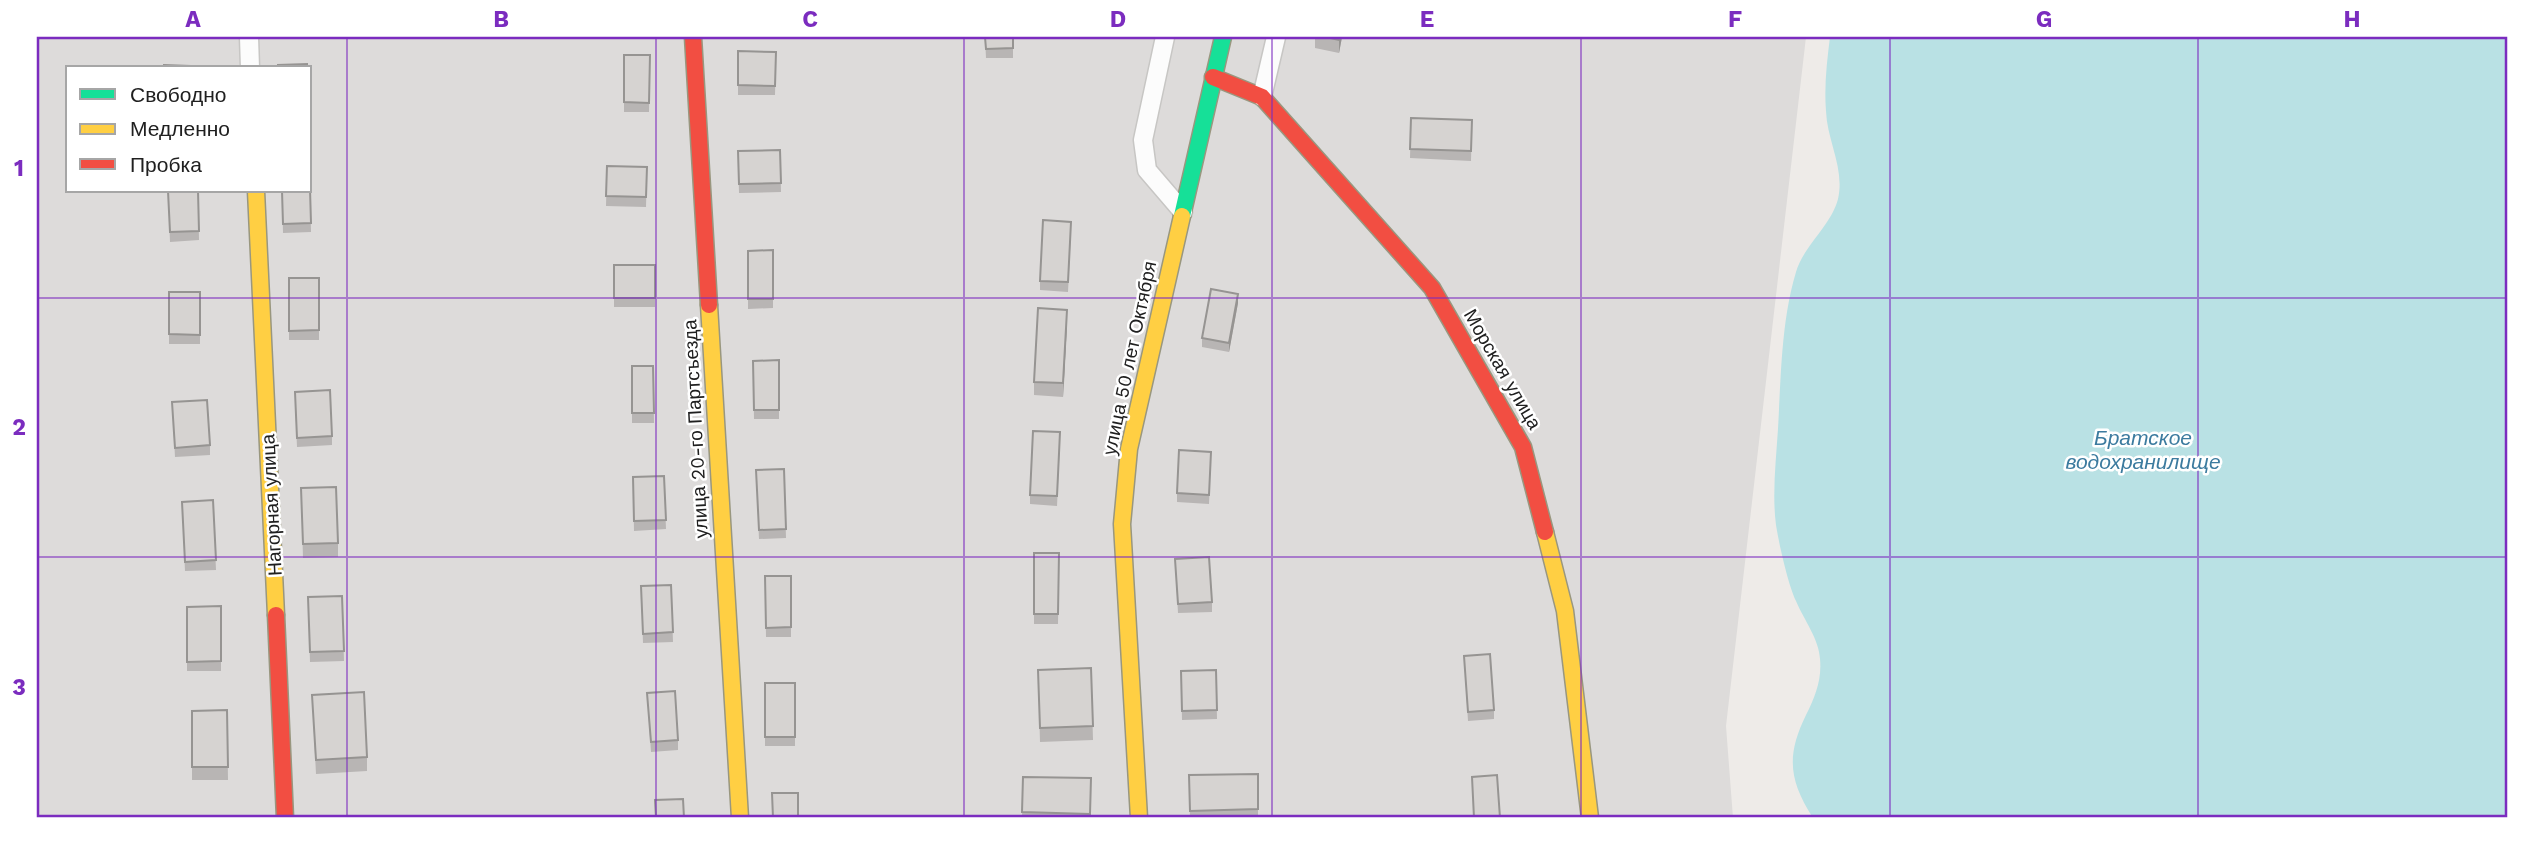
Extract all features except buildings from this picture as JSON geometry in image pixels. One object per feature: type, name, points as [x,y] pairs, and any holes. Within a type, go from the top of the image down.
[{"type":"street","points":[[249,37],[250,66]]},
{"type":"street","name":"улица 20-го Партсъезда","points":[[693,37],[740,818]]},
{"type":"street","points":[[1165,37],[1143,140],[1147,170],[1183,212]]},
{"type":"street","name":"улица 50 лет Октября","points":[[1139,818],[1122,524],[1129,449],[1223,37]]},
{"type":"street","points":[[1262,97],[1276,37]]},
{"type":"street","name":"Морская улица","points":[[1213,77],[1262,97],[1432,288],[1523,447],[1565,611],[1590,818]]},
{"type":"street","name":"Нагорная улица","points":[[256,192],[285,818]]},
{"type":"shaded area","points":[[37,37],[1806,37],[1726,726],[1733,818],[37,818]]},
{"type":"water","name":"Братское водохранилище","points":[[1830,37],[2508,37],[2508,818],[1813,818],[1795,780],[1793,756],[1795,743],[1817,688],[1820,659],[1817,644],[1796,601],[1787,574],[1776,525],[1774,489],[1782,350],[1791,291],[1800,262],[1835,209],[1840,188],[1838,165],[1826,111]]},
{"type":"traffic: fast","points":[[1182,216],[1223,37]]},
{"type":"traffic: slow","points":[[256,192],[276,615]]},
{"type":"traffic: slow","points":[[1139,818],[1122,524],[1129,449],[1182,216]]},
{"type":"traffic: slow","points":[[709,305],[740,818]]},
{"type":"traffic: slow","points":[[1545,532],[1565,611],[1590,818]]},
{"type":"traffic: jam","points":[[693,37],[709,305]]},
{"type":"traffic: jam","points":[[1213,77],[1262,97],[1432,288],[1523,447],[1545,532]]},
{"type":"traffic: jam","points":[[276,615],[285,818]]}]
